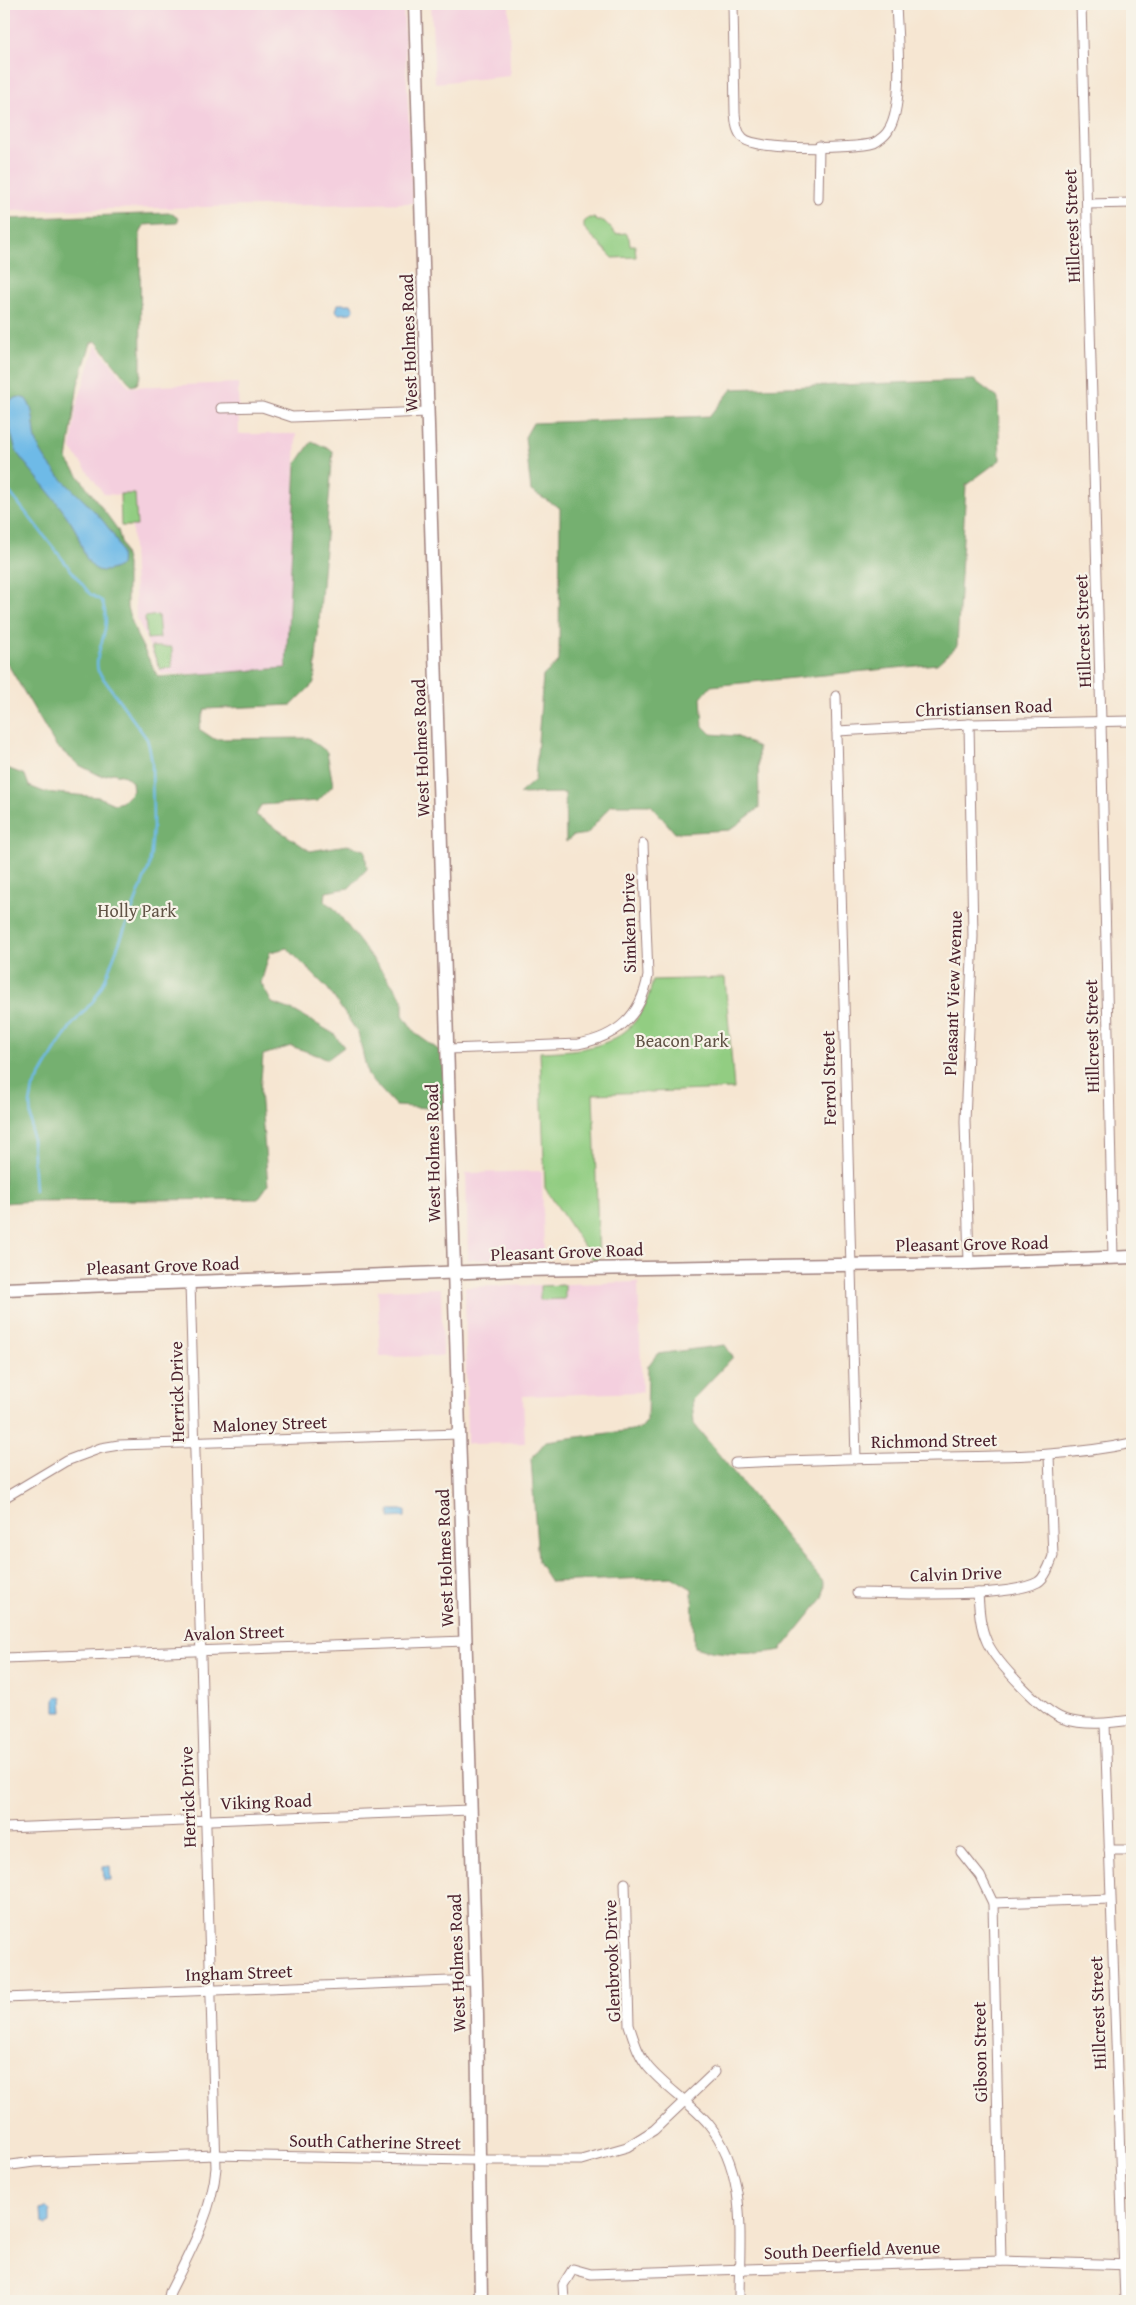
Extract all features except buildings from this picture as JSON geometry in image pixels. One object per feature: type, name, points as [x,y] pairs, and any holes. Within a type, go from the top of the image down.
[{"type":"street","name":"West Holmes Road","points":[[415,4],[476,1980],[481,2301]]},
{"type":"street","points":[[733,4],[735,113],[738,131],[744,139],[757,145],[777,148],[874,143],[887,133],[895,120],[898,98],[896,4]]},
{"type":"street","name":"Hillcrest Street","points":[[1081,4],[1101,721],[1113,1258]]},
{"type":"street","points":[[818,146],[818,199]]},
{"type":"street","points":[[1087,204],[1132,203]]},
{"type":"street","points":[[221,408],[262,407],[292,417],[428,412]]},
{"type":"street","name":"Ferrol Street","points":[[836,696],[856,1459]]},
{"type":"street","name":"Christiansen Road","points":[[837,732],[969,724],[1132,720]]},
{"type":"street","name":"Pleasant View Avenue","points":[[969,724],[973,936],[965,1121],[969,1263]]},
{"type":"street","name":"Simken Drive","points":[[448,1049],[578,1044],[590,1042],[610,1034],[625,1024],[644,994],[648,976],[643,844]]},
{"type":"street","name":"Pleasant Grove Road","points":[[4,1289],[454,1273],[850,1263],[969,1263],[1132,1257]]},
{"type":"street","name":"Herrick Drive","points":[[168,2301],[214,2193],[216,2168],[199,1651],[190,1283]]},
{"type":"street","name":"Maloney Street","points":[[4,1498],[66,1461],[100,1448],[119,1445],[459,1434]]},
{"type":"street","name":"Richmond Street","points":[[735,1463],[1049,1456],[1100,1450],[1132,1443]]},
{"type":"street","name":"Calvin Drive","points":[[857,1593],[978,1593],[1024,1587],[1040,1581],[1049,1568],[1053,1556],[1049,1456]]},
{"type":"street","points":[[978,1593],[980,1618],[987,1642],[1032,1697],[1050,1712],[1065,1719],[1105,1724],[1132,1720]]},
{"type":"street","name":"Avalon Street","points":[[4,1658],[465,1641]]},
{"type":"street","name":"Hillcrest Street","points":[[1105,1724],[1110,1899],[1128,2265],[1125,2301]]},
{"type":"street","name":"Viking Road","points":[[4,1828],[470,1810]]},
{"type":"street","points":[[1109,1850],[1132,1850]]},
{"type":"street","name":"Gibson Street","points":[[961,1852],[980,1876],[993,1903],[1001,2261]]},
{"type":"street","name":"Glenbrook Drive","points":[[625,1883],[629,2025],[636,2047],[648,2067],[706,2122],[723,2145],[734,2171],[739,2198],[739,2301]]},
{"type":"street","points":[[993,1903],[1110,1899]]},
{"type":"street","name":"Ingham Street","points":[[4,1998],[476,1980]]},
{"type":"street","name":"South Catherine Street","points":[[4,2166],[34,2162],[215,2155],[581,2160],[627,2148],[654,2130],[716,2072]]},
{"type":"street","name":"South Deerfield Avenue","points":[[564,2301],[563,2285],[573,2269],[591,2274],[739,2271],[1001,2261],[1128,2265]]},
{"type":"shaded area","points":[[4,4],[403,4],[413,203],[4,211]]},
{"type":"shaded area","points":[[431,4],[509,4],[510,76],[435,83]]},
{"type":"shaded area","points":[[96,345],[129,387],[238,383],[239,434],[296,434],[287,672],[161,674],[136,616],[132,526],[121,526],[120,495],[104,494],[71,449],[76,407]]},
{"type":"shaded area","points":[[542,1171],[544,1258],[468,1260],[466,1173]]},
{"type":"shaded area","points":[[638,1282],[642,1392],[523,1396],[525,1443],[467,1444],[465,1287]]},
{"type":"shaded area","points":[[441,1288],[443,1356],[380,1357],[378,1290]]},
{"type":"green space","name":"Holly Park","points":[[171,213],[179,219],[177,223],[144,225],[140,234],[141,375],[137,384],[132,386],[96,341],[91,343],[78,384],[67,460],[118,530],[127,564],[127,608],[137,636],[158,677],[286,668],[296,464],[312,441],[333,451],[314,683],[292,705],[205,709],[199,729],[214,739],[309,738],[327,752],[333,785],[318,801],[261,805],[256,815],[310,851],[347,845],[365,850],[367,869],[349,888],[326,892],[325,902],[334,908],[403,999],[403,1015],[416,1034],[443,1053],[445,1109],[396,1106],[368,1076],[358,1033],[328,989],[287,948],[270,952],[261,983],[272,1003],[296,1012],[334,1034],[344,1047],[328,1059],[291,1046],[263,1055],[260,1092],[268,1185],[258,1199],[34,1201],[4,1203],[4,770],[7,768],[25,775],[29,786],[44,792],[99,797],[114,804],[122,802],[133,791],[132,782],[125,776],[113,773],[101,776],[79,765],[56,746],[4,658],[4,219]]},
{"type":"green space","points":[[589,218],[604,221],[616,234],[626,233],[630,245],[635,245],[636,257],[613,258],[584,228],[584,222]]},
{"type":"green space","points":[[974,380],[998,398],[1000,460],[966,485],[957,646],[937,664],[711,686],[701,698],[703,726],[711,734],[736,736],[758,747],[759,808],[730,830],[675,833],[651,805],[611,805],[587,834],[573,836],[566,842],[565,793],[519,794],[535,780],[543,676],[559,661],[560,508],[531,491],[525,437],[533,423],[710,416],[732,389]]},
{"type":"green space","points":[[120,494],[135,494],[137,526],[121,526]]},
{"type":"green space","points":[[158,615],[160,638],[147,639],[145,617]]},
{"type":"green space","points":[[151,647],[172,647],[172,668],[160,669]]},
{"type":"green space","name":"Beacon Park","points":[[725,978],[734,1089],[593,1094],[599,1260],[593,1260],[545,1188],[540,1052],[580,1049],[613,1039],[626,1030],[637,1018],[646,1001],[653,980]]},
{"type":"green space","points":[[565,1285],[565,1299],[540,1300],[540,1286]]},
{"type":"green space","points":[[725,1345],[733,1357],[692,1400],[694,1424],[824,1583],[823,1598],[781,1650],[771,1652],[726,1653],[694,1647],[692,1589],[672,1577],[551,1582],[538,1562],[531,1459],[546,1441],[640,1429],[647,1421],[648,1366],[657,1354]]},
{"type":"water","points":[[338,304],[351,304],[354,310],[351,313],[339,314],[336,311]]},
{"type":"water","points":[[19,397],[26,399],[31,408],[36,440],[49,464],[89,505],[109,529],[117,541],[121,553],[121,565],[103,571],[92,566],[86,558],[71,522],[17,453],[11,434],[8,412],[10,400]]},
{"type":"water","points":[[390,1510],[405,1510],[405,1517],[390,1518]]},
{"type":"water","points":[[57,1696],[62,1698],[63,1712],[55,1712],[55,1698]]},
{"type":"water","points":[[110,1866],[111,1880],[104,1880],[103,1867]]},
{"type":"water","points":[[46,2207],[50,2210],[50,2223],[46,2225],[42,2223],[41,2209]]},
{"type":"waterway","points":[[4,485],[90,594],[102,601],[106,622],[98,655],[98,671],[147,739],[152,762],[153,826],[149,867],[104,982],[94,1000],[71,1026],[33,1088],[30,1104],[35,1191]]}]
